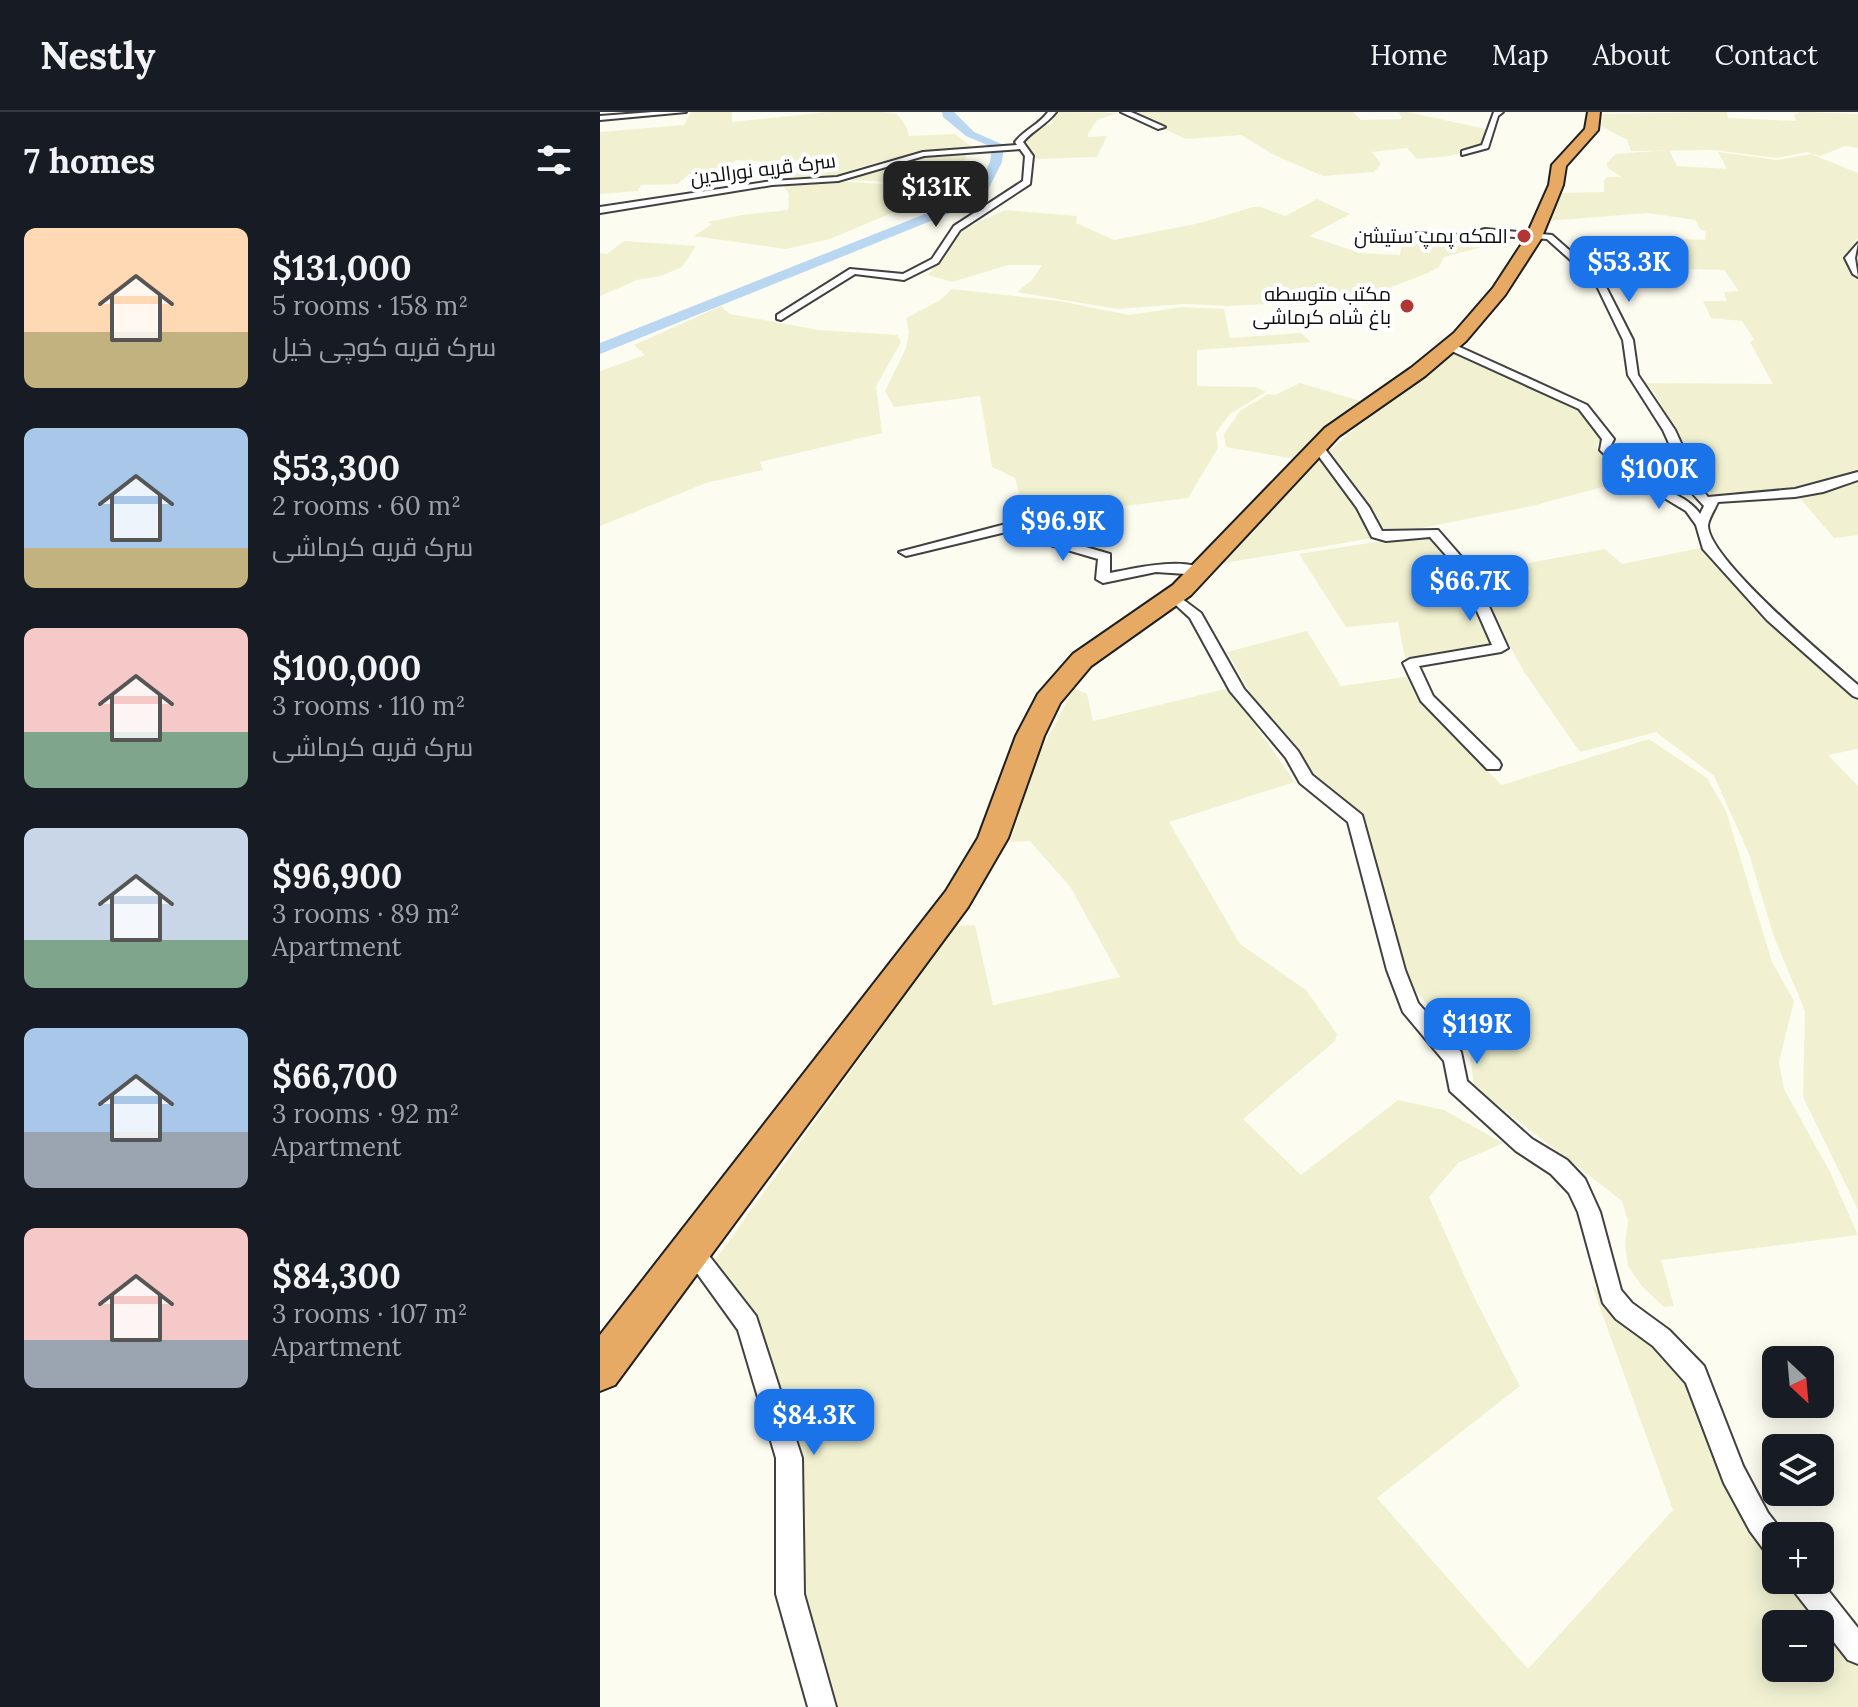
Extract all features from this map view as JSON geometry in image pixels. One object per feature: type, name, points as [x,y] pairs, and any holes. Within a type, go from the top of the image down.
[{"type":"highway","points":[[600,1370],[957,899],[993,838],[1030,736],[1048,700],[1082,660],[1173,596],[1201,571],[1332,432],[1418,372],[1449,346],[1499,291],[1535,236],[1556,185],[1559,165],[1591,130],[1594,112]]},
{"type":"street","points":[[600,118],[682,112]]},
{"type":"street","points":[[781,317],[853,271],[904,277],[935,261],[957,228],[1027,182],[1029,156],[1018,148],[1019,142],[1022,136],[1044,123],[1052,112]]},
{"type":"street","points":[[1125,112],[1161,127]]},
{"type":"street","points":[[1465,153],[1485,146],[1495,115],[1499,112]]},
{"type":"street","name":"سرک قریه نورالدین","points":[[600,210],[772,183],[838,179],[923,154],[1018,148]]},
{"type":"street","points":[[1411,236],[1460,238],[1485,232],[1535,236],[1555,241],[1599,281],[1628,340],[1633,375],[1669,430],[1697,492],[1710,506]]},
{"type":"street","points":[[1858,246],[1850,258],[1858,274]]},
{"type":"street","points":[[1449,346],[1583,407],[1608,439],[1604,448],[1640,482],[1655,487],[1690,508],[1702,525],[1708,546],[1772,617],[1858,693]]},
{"type":"street","points":[[1318,447],[1363,507],[1377,534],[1386,537],[1433,533],[1465,569],[1501,648],[1410,663],[1426,698],[1493,765]]},
{"type":"street","points":[[1702,525],[1713,499],[1795,493],[1858,476]]},
{"type":"street","points":[[906,552],[1006,528],[1105,557],[1103,579],[1156,568],[1201,571]]},
{"type":"street","points":[[1173,596],[1196,616],[1238,691],[1292,755],[1306,779],[1356,819],[1396,970],[1410,1007],[1454,1058],[1457,1085],[1524,1145],[1559,1167],[1577,1186],[1589,1212],[1611,1295],[1624,1311],[1661,1338],[1695,1375],[1733,1474],[1762,1526]]},
{"type":"street","points":[[692,1251],[748,1324],[789,1458],[790,1594],[822,1707]]},
{"type":"street","points":[[1814,1594],[1858,1650]]},
{"type":"green space","points":[[691,112],[732,112],[732,122],[828,112],[882,112],[897,114],[909,136],[955,134],[972,147],[920,151],[853,169],[858,172],[829,177],[790,177],[801,171],[804,167],[801,164],[736,160],[718,174],[689,174],[678,184],[641,185],[638,191],[600,194],[600,132],[684,125]]},
{"type":"green space","points":[[1059,112],[1118,113],[1097,120],[1088,134],[1088,137],[1107,136],[1097,157],[1032,157],[1020,143],[1033,130],[1053,123],[1050,117]]},
{"type":"green space","points":[[1126,112],[1353,112],[1361,120],[1402,119],[1399,112],[1407,112],[1486,129],[1482,145],[1450,156],[1417,159],[1407,148],[1372,152],[1381,164],[1374,172],[1323,176],[1274,155],[1241,135],[1186,139]]},
{"type":"green space","points":[[1727,112],[1728,118],[1796,121],[1794,115],[1800,112],[1858,114],[1858,148],[1845,146],[1820,156],[1807,152],[1777,158],[1714,150],[1631,151],[1627,140],[1601,126],[1603,114]]},
{"type":"green space","points":[[1669,150],[1677,166],[1727,169],[1718,152],[1778,160],[1811,154],[1858,173],[1858,238],[1853,244],[1848,264],[1858,274],[1858,535],[1834,538],[1798,496],[1716,502],[1654,392],[1645,383],[1773,384],[1750,342],[1754,339],[1742,321],[1711,318],[1703,301],[1727,301],[1724,292],[1739,291],[1724,270],[1679,269],[1669,261],[1664,238],[1705,240],[1706,232],[1695,220],[1648,213],[1548,221],[1560,193],[1604,192],[1607,177],[1622,177],[1606,164],[1616,154]]},
{"type":"green space","points":[[964,153],[966,158],[960,165],[937,184],[847,180],[933,155]]},
{"type":"green space","points":[[829,181],[940,187],[927,198],[830,239],[786,249],[694,236],[712,224],[707,222],[788,210],[789,194],[782,184]]},
{"type":"green space","points":[[1317,199],[1350,214],[1309,236],[1360,253],[1400,255],[1402,237],[1443,242],[1465,239],[1482,247],[1444,257],[1439,267],[1386,289],[1290,303],[1227,306],[1184,304],[1117,309],[1017,292],[1032,280],[1042,265],[1008,265],[952,282],[928,275],[963,230],[1005,210],[1077,216],[1076,223],[1114,240],[1200,223],[1253,207],[1285,216]]},
{"type":"green space","points":[[624,241],[696,246],[682,267],[661,276],[637,280],[600,296],[600,253],[607,254]]},
{"type":"green space","points":[[952,289],[1059,301],[1129,315],[1183,307],[1224,309],[1230,338],[1301,333],[1311,342],[1197,350],[1197,386],[1255,387],[1266,392],[1230,414],[1216,433],[1218,448],[1188,498],[1109,508],[1098,514],[1108,545],[1100,554],[1032,535],[1040,516],[1021,501],[1015,478],[992,467],[980,396],[894,407],[885,391],[906,348],[909,332],[906,318],[939,301]]},
{"type":"green space","points":[[721,306],[730,314],[819,330],[897,335],[901,342],[876,386],[882,433],[760,462],[763,470],[706,483],[600,526],[600,371],[645,355],[634,345]]},
{"type":"green space","points":[[1457,352],[1578,407],[1604,437],[1597,444],[1598,449],[1632,479],[1532,506],[1386,535],[1325,454],[1392,398]]},
{"type":"green space","points":[[1300,383],[1364,402],[1295,459],[1226,447],[1224,434],[1240,411],[1268,394],[1275,395]]},
{"type":"green space","points":[[1320,459],[1357,506],[1373,538],[1219,564]]},
{"type":"green space","points":[[1427,534],[1464,575],[1499,646],[1405,658],[1398,622],[1346,627],[1299,554]]},
{"type":"green space","points":[[1700,548],[1708,550],[1771,622],[1858,699],[1858,749],[1828,755],[1858,786],[1858,1210],[1803,1097],[1805,1011],[1774,937],[1749,854],[1714,776],[1656,732],[1580,752],[1524,672],[1483,597],[1531,590],[1521,565],[1528,563],[1605,549],[1622,564]]},
{"type":"green space","points":[[1307,631],[1341,686],[1406,677],[1447,731],[1502,785],[1649,739],[1707,778],[1726,811],[1772,962],[1794,1001],[1779,1062],[1784,1089],[1830,1172],[1858,1235],[1661,1260],[1674,1306],[1664,1307],[1642,1286],[1628,1266],[1625,1244],[1628,1221],[1622,1201],[1474,1087],[1470,1050],[1417,993],[1379,906],[1347,804],[1315,779],[1295,744],[1252,696],[1227,652]]},
{"type":"green space","points":[[1074,688],[1087,694],[1093,721],[1229,688],[1295,782],[1169,822],[1240,944],[1306,990],[1337,1034],[1335,1041],[1243,1119],[1301,1175],[1398,1100],[1444,1110],[1503,1143],[1458,1163],[1429,1197],[1475,1299],[1520,1386],[1377,1498],[1528,1669],[1673,1510],[1591,1283],[1614,1311],[1647,1334],[1686,1378],[1715,1459],[1739,1513],[1762,1540],[1762,1594],[1808,1594],[1821,1610],[1762,1610],[1762,1682],[1834,1682],[1834,1630],[1858,1665],[1858,1707],[829,1707],[795,1607],[776,1384],[711,1266],[955,926],[975,925],[993,1005],[1120,977],[1071,888],[1030,841],[1010,842],[1035,762]]},
{"type":"waterway","points":[[600,349],[978,197],[996,162],[998,145],[970,134],[947,115],[948,112]]},
{"type":"place","name":"المکه پمپ ستیشن","points":[[1524,236]]},
{"type":"place","name":"مکتب متوسطه باغ شاه کرماشی","points":[[1407,306]]}]
